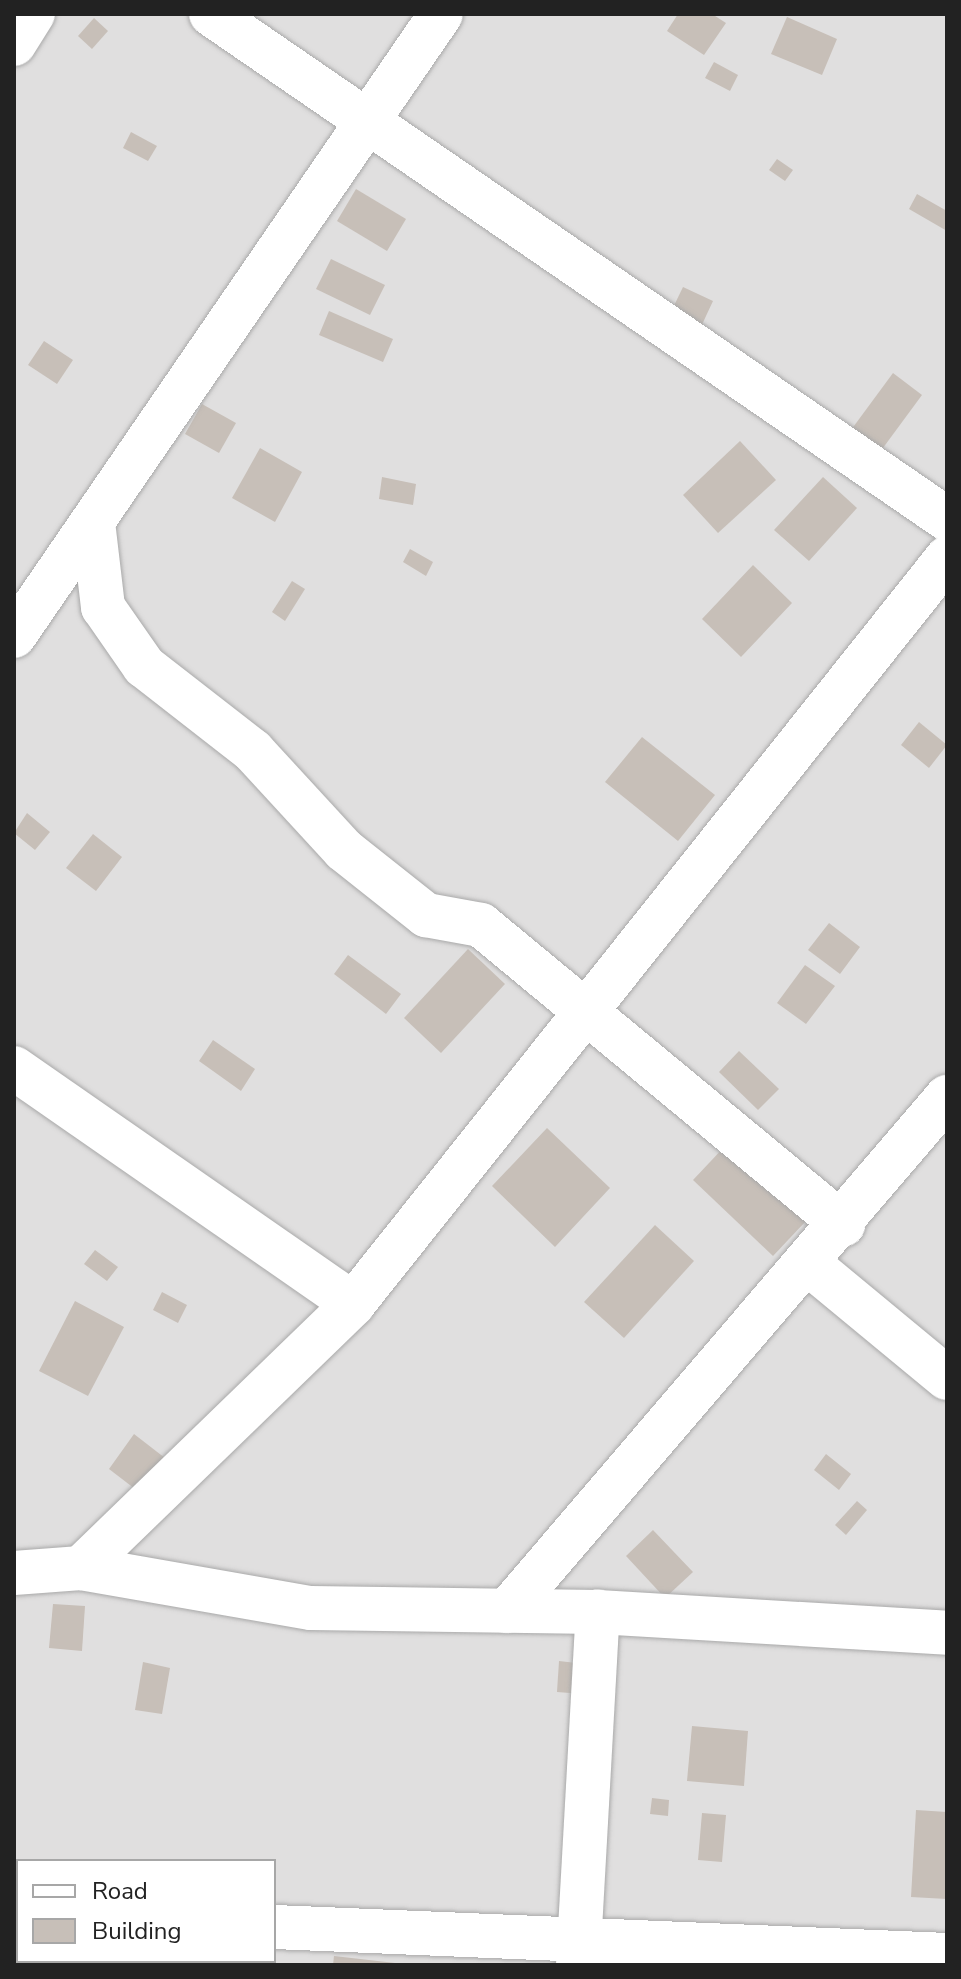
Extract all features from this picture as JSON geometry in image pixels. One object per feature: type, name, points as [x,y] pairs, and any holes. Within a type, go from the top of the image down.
[{"type":"street","points":[[14,44],[33,14]]},
{"type":"street","points":[[211,14],[947,519]]},
{"type":"street","points":[[14,636],[441,14]]},
{"type":"street","points":[[93,522],[103,607],[144,666],[253,751],[344,850],[426,915],[481,925],[843,1224]]},
{"type":"street","points":[[81,1568],[353,1304],[589,1016],[947,558]]},
{"type":"street","points":[[14,1068],[353,1304]]},
{"type":"street","points":[[507,1611],[809,1264],[947,1097]]},
{"type":"street","points":[[809,1264],[947,1378]]},
{"type":"street","points":[[14,1573],[81,1568],[311,1608],[598,1612],[947,1633]]},
{"type":"street","points":[[579,1952],[598,1612]]},
{"type":"street","points":[[276,1927],[579,1952],[947,1955]]},
{"type":"shaded area","points":[[14,14],[947,14],[947,1965],[14,1965]]},
{"type":"building","points":[[678,14],[712,14],[726,23],[704,55],[667,31]]},
{"type":"building","points":[[787,17],[837,39],[822,75],[771,54]]},
{"type":"building","points":[[94,18],[108,31],[92,49],[78,36]]},
{"type":"building","points":[[714,62],[738,75],[730,91],[705,78]]},
{"type":"building","points":[[131,132],[157,146],[148,161],[123,148]]},
{"type":"building","points":[[777,159],[793,170],[785,181],[769,170]]},
{"type":"building","points":[[356,189],[406,219],[387,251],[337,221]]},
{"type":"building","points":[[917,194],[947,211],[947,231],[909,209]]},
{"type":"building","points":[[331,259],[385,285],[370,315],[316,289]]},
{"type":"building","points":[[683,287],[713,301],[699,331],[669,316]]},
{"type":"building","points":[[329,311],[393,339],[383,362],[319,335]]},
{"type":"building","points":[[44,341],[73,360],[57,384],[28,365]]},
{"type":"building","points":[[893,373],[922,395],[880,452],[851,430]]},
{"type":"building","points":[[202,404],[236,423],[219,453],[185,434]]},
{"type":"building","points":[[740,441],[776,480],[718,533],[683,495]]},
{"type":"building","points":[[260,448],[302,472],[275,522],[232,498]]},
{"type":"building","points":[[382,477],[416,484],[413,505],[379,499]]},
{"type":"building","points":[[823,477],[857,508],[809,561],[774,530]]},
{"type":"building","points":[[410,549],[433,562],[426,576],[403,562]]},
{"type":"building","points":[[753,565],[792,603],[741,657],[702,619]]},
{"type":"building","points":[[292,581],[305,589],[285,621],[272,612]]},
{"type":"building","points":[[919,722],[947,745],[929,768],[901,745]]},
{"type":"building","points":[[642,737],[715,795],[678,841],[605,782]]},
{"type":"building","points":[[27,813],[50,832],[35,850],[14,833]]},
{"type":"building","points":[[93,834],[122,857],[96,891],[66,868]]},
{"type":"building","points":[[829,923],[860,947],[840,974],[808,950]]},
{"type":"building","points":[[468,949],[505,984],[441,1053],[404,1018]]},
{"type":"building","points":[[348,955],[401,994],[386,1014],[334,974]]},
{"type":"building","points":[[805,965],[835,986],[806,1024],[777,1003]]},
{"type":"building","points":[[213,1040],[255,1069],[241,1091],[199,1061]]},
{"type":"building","points":[[739,1051],[779,1089],[758,1110],[719,1072]]},
{"type":"building","points":[[547,1128],[610,1188],[555,1247],[492,1186]]},
{"type":"building","points":[[726,1145],[806,1221],[773,1256],[693,1180]]},
{"type":"building","points":[[655,1225],[694,1261],[624,1338],[584,1302]]},
{"type":"building","points":[[95,1250],[118,1267],[107,1281],[84,1264]]},
{"type":"building","points":[[162,1292],[187,1305],[178,1323],[153,1310]]},
{"type":"building","points":[[75,1301],[124,1327],[88,1396],[39,1371]]},
{"type":"building","points":[[134,1434],[165,1458],[139,1492],[109,1469]]},
{"type":"building","points":[[826,1454],[851,1474],[839,1490],[814,1470]]},
{"type":"building","points":[[857,1501],[867,1510],[846,1535],[835,1525]]},
{"type":"building","points":[[653,1530],[693,1572],[665,1598],[626,1556]]},
{"type":"building","points":[[53,1604],[85,1606],[82,1651],[49,1648]]},
{"type":"building","points":[[559,1661],[585,1664],[583,1694],[557,1692]]},
{"type":"building","points":[[143,1662],[170,1668],[162,1714],[135,1710]]},
{"type":"building","points":[[692,1726],[748,1731],[744,1786],[687,1781]]},
{"type":"building","points":[[652,1798],[669,1800],[668,1816],[650,1814]]},
{"type":"building","points":[[916,1810],[947,1812],[947,1899],[911,1897]]},
{"type":"building","points":[[702,1813],[726,1815],[722,1862],[698,1860]]},
{"type":"building","points":[[334,1956],[395,1963],[395,1965],[333,1965]]}]
